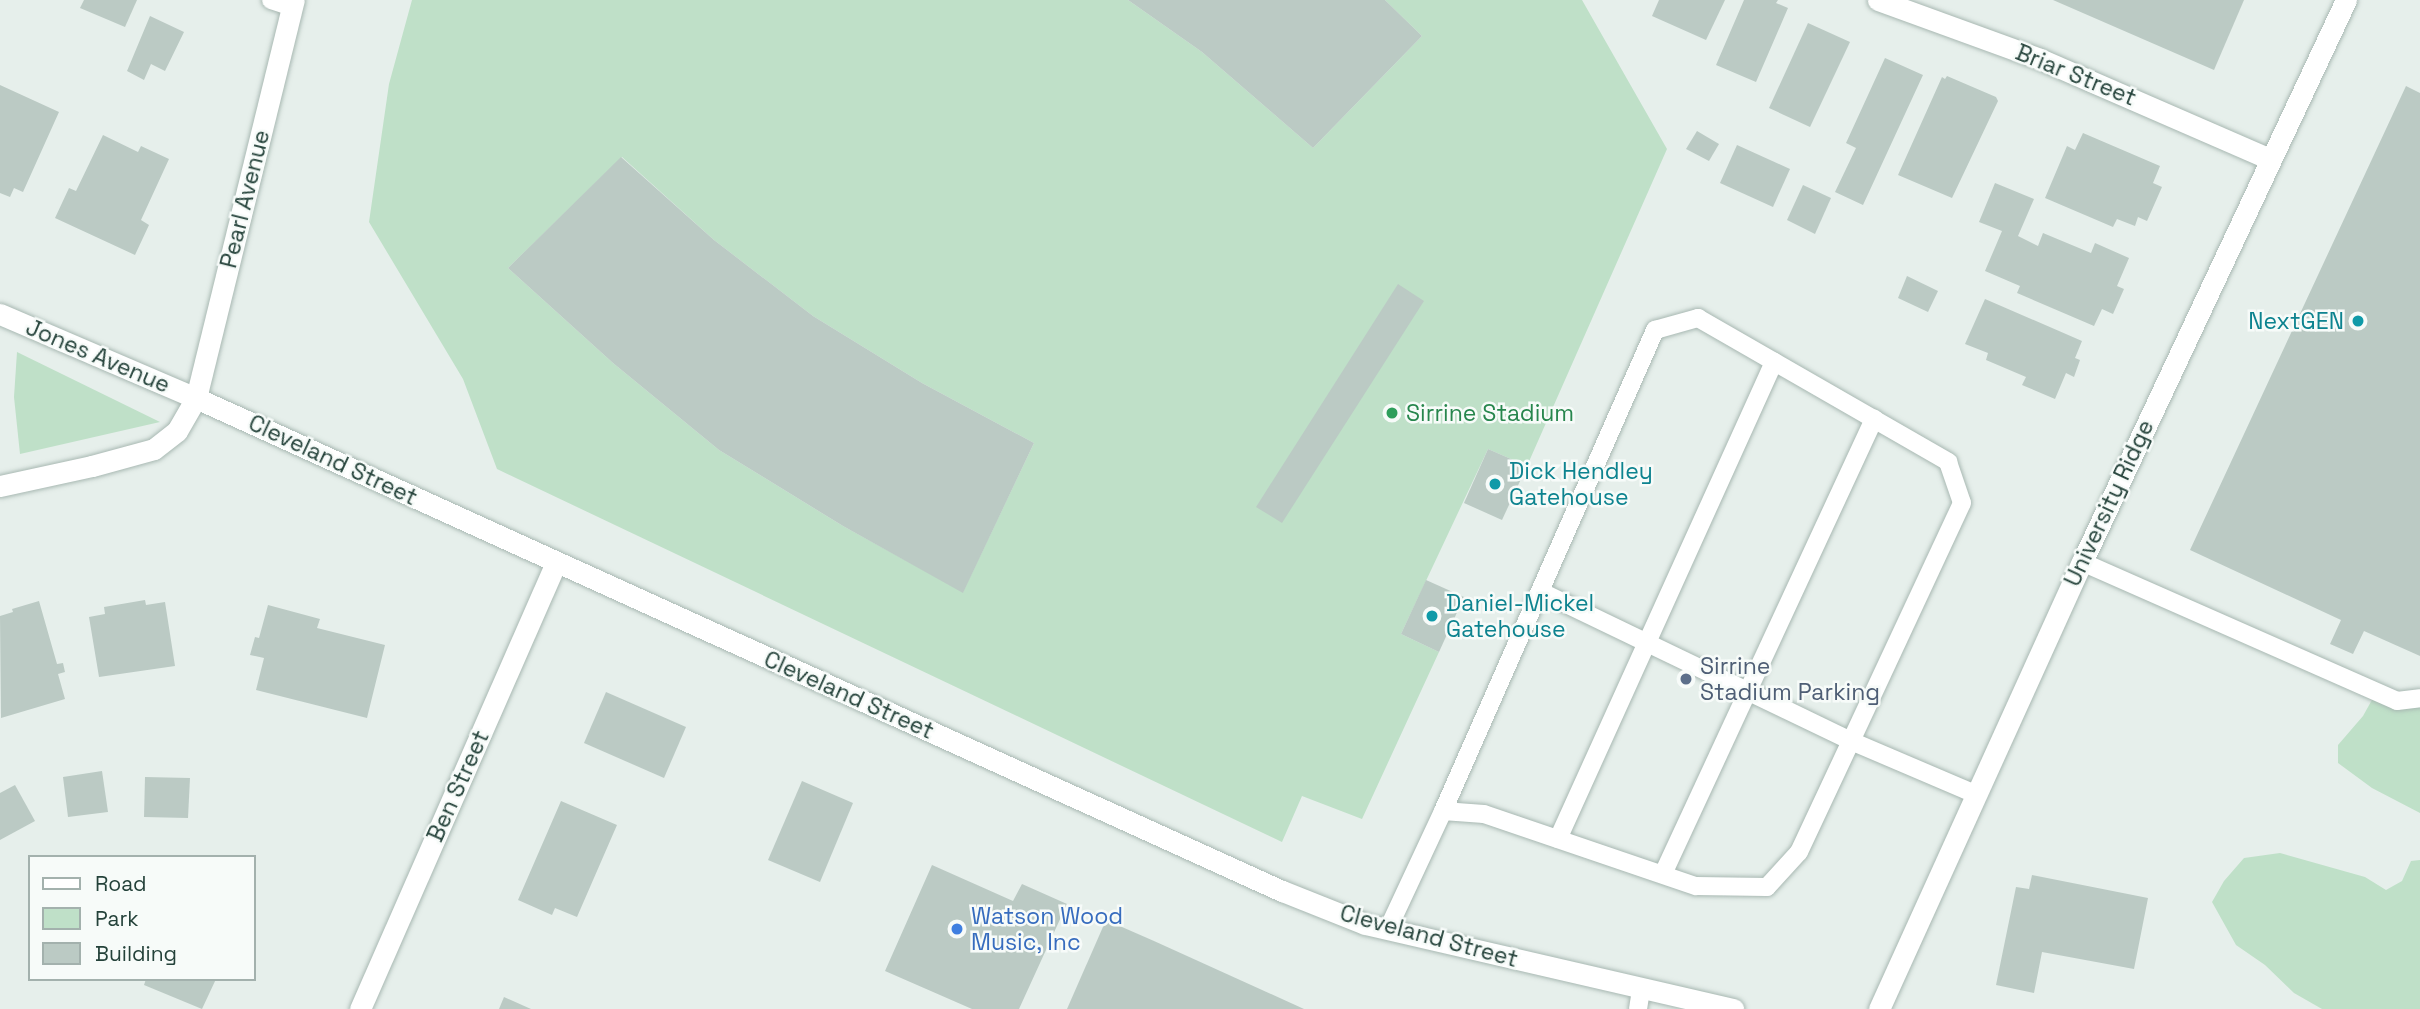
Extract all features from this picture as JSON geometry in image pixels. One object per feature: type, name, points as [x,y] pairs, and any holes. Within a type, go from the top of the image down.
[{"type":"street","name":"Briar Street","points":[[1878,0],[2040,59],[2270,159]]},
{"type":"street","name":"University Ridge","points":[[1879,1009],[2082,562],[2346,0]]},
{"type":"street","name":"Pearl Avenue","points":[[196,398],[293,4]]},
{"type":"street","name":"Jones Avenue","points":[[0,314],[196,398]]},
{"type":"street","points":[[0,486],[154,449],[177,431],[196,398]]},
{"type":"street","name":"Cleveland Street","points":[[196,398],[1282,891],[1365,924],[1640,999],[1734,1009]]},
{"type":"street","name":"Ben Street","points":[[360,1009],[556,562]]},
{"type":"lane","points":[[271,0],[293,4]]},
{"type":"lane","points":[[1388,929],[1443,811],[1655,330],[1698,318],[1948,462],[1962,503],[1799,852],[1767,887],[1696,886],[1483,814],[1443,811]]},
{"type":"lane","points":[[1558,839],[1774,362]]},
{"type":"lane","points":[[1663,874],[1874,419]]},
{"type":"lane","points":[[2082,562],[2398,701],[2420,698]]},
{"type":"lane","points":[[1540,591],[1851,741],[1975,794]]},
{"type":"green space","name":"Sirrine Stadium","points":[[412,0],[1128,0],[1202,52],[1313,148],[1422,36],[1385,0],[1582,0],[1667,149],[1527,466],[1488,449],[1401,634],[1439,652],[1362,819],[1302,796],[1282,842],[497,469],[463,379],[369,222],[389,84]],"holes":[[[622,157],[714,240],[813,316],[922,383],[1034,443],[963,592],[843,526],[719,450],[613,363],[508,268]]]},
{"type":"green space","points":[[17,352],[160,422],[20,454],[14,397]]},
{"type":"green space","points":[[2420,690],[2420,813],[2372,788],[2338,763],[2338,745],[2363,716],[2373,698]]},
{"type":"green space","points":[[2280,853],[2365,877],[2386,890],[2402,881],[2411,861],[2420,860],[2420,1009],[2322,1009],[2294,993],[2265,965],[2236,945],[2212,902],[2224,881],[2244,858]]},
{"type":"building","points":[[84,0],[137,0],[125,27],[80,8]]},
{"type":"building","points":[[1128,0],[1385,0],[1422,36],[1313,148],[1202,52]]},
{"type":"building","points":[[1659,0],[1725,0],[1706,40],[1652,16]]},
{"type":"building","points":[[1744,0],[1778,0],[1776,3],[1788,8],[1756,82],[1716,65]]},
{"type":"building","points":[[2053,0],[2244,0],[2214,70]]},
{"type":"building","points":[[150,16],[184,32],[165,71],[151,64],[144,80],[127,71]]},
{"type":"building","points":[[1808,23],[1850,42],[1810,127],[1769,108]]},
{"type":"building","points":[[1885,58],[1923,75],[1863,205],[1835,192],[1856,148],[1846,143]]},
{"type":"building","points":[[1947,76],[1996,97],[1998,101],[1952,198],[1898,175],[1942,77],[1945,79]]},
{"type":"building","points":[[0,85],[59,112],[23,192],[14,188],[10,197],[0,193]]},
{"type":"building","name":"NextGEN","points":[[2406,86],[2420,93],[2420,656],[2364,631],[2353,654],[2330,644],[2341,620],[2190,550]]},
{"type":"building","points":[[1697,131],[1719,144],[1709,161],[1686,149]]},
{"type":"building","points":[[2083,133],[2160,166],[2153,183],[2162,187],[2147,221],[2138,217],[2135,226],[2117,219],[2113,227],[2045,198],[2067,146],[2075,150]]},
{"type":"building","points":[[103,135],[138,152],[141,146],[169,159],[141,220],[149,225],[135,255],[55,218],[69,188],[76,191]]},
{"type":"building","points":[[1737,145],[1790,169],[1773,207],[1720,183]]},
{"type":"building","points":[[621,157],[714,240],[813,316],[922,383],[1034,443],[963,593],[843,526],[719,450],[613,363],[508,268]]},
{"type":"building","points":[[1995,183],[2034,199],[2018,236],[2038,246],[2043,233],[2091,253],[2095,243],[2129,258],[2117,286],[2124,289],[2113,314],[2102,309],[2094,326],[2017,293],[2020,286],[1985,271],[2002,231],[1979,222]]},
{"type":"building","points":[[1803,185],[1831,198],[1815,234],[1787,220]]},
{"type":"building","points":[[1907,276],[1938,291],[1928,312],[1898,298]]},
{"type":"building","points":[[1398,284],[1424,301],[1282,523],[1256,507]]},
{"type":"building","points":[[1985,299],[2082,341],[2075,358],[2080,360],[2074,377],[2066,373],[2055,399],[2022,385],[2026,377],[1986,360],[1988,353],[1965,344]]},
{"type":"building","name":"Dick Hendley Gatehouse","points":[[1488,449],[1527,466],[1502,520],[1464,503]]},
{"type":"building","name":"Daniel-Mickel Gatehouse","points":[[1426,580],[1464,597],[1439,652],[1401,634]]},
{"type":"building","points":[[145,600],[146,605],[165,602],[175,666],[99,677],[89,617],[105,614],[104,607]]},
{"type":"building","points":[[39,601],[57,664],[63,663],[65,672],[58,674],[65,699],[1,718],[0,616],[13,612],[12,609]]},
{"type":"building","points":[[268,605],[320,619],[317,628],[385,645],[367,718],[256,690],[264,658],[250,655],[255,637],[259,638]]},
{"type":"building","points":[[606,692],[686,727],[664,778],[584,743]]},
{"type":"building","points":[[102,771],[108,812],[68,817],[63,777]]},
{"type":"building","points":[[145,777],[190,778],[188,818],[144,817]]},
{"type":"building","points":[[802,781],[853,803],[820,882],[768,860]]},
{"type":"building","points":[[15,785],[35,821],[0,840],[0,793]]},
{"type":"building","points":[[561,801],[617,825],[577,917],[555,908],[552,915],[518,900]]},
{"type":"building","points":[[932,865],[1013,901],[1022,884],[1067,904],[1019,1009],[972,1009],[885,971]]},
{"type":"building","points":[[2032,875],[2148,898],[2134,969],[2042,952],[2034,993],[1996,985],[2016,887],[2029,889]]},
{"type":"building","points":[[1106,920],[1154,941],[1304,1009],[1067,1009]]},
{"type":"building","points":[[145,981],[215,981],[202,1009],[144,985]]},
{"type":"building","points":[[504,997],[531,1009],[499,1009]]},
{"type":"place","name":"NextGEN","points":[[2358,321]]},
{"type":"place","name":"Sirrine Stadium","points":[[1392,413]]},
{"type":"place","name":"Dick Hendley Gatehouse","points":[[1495,484]]},
{"type":"place","name":"Daniel-Mickel Gatehouse","points":[[1432,616]]},
{"type":"place","name":"Sirrine Stadium Parking","points":[[1686,679]]},
{"type":"place","name":"Watson Wood Music, Inc","points":[[957,929]]}]
